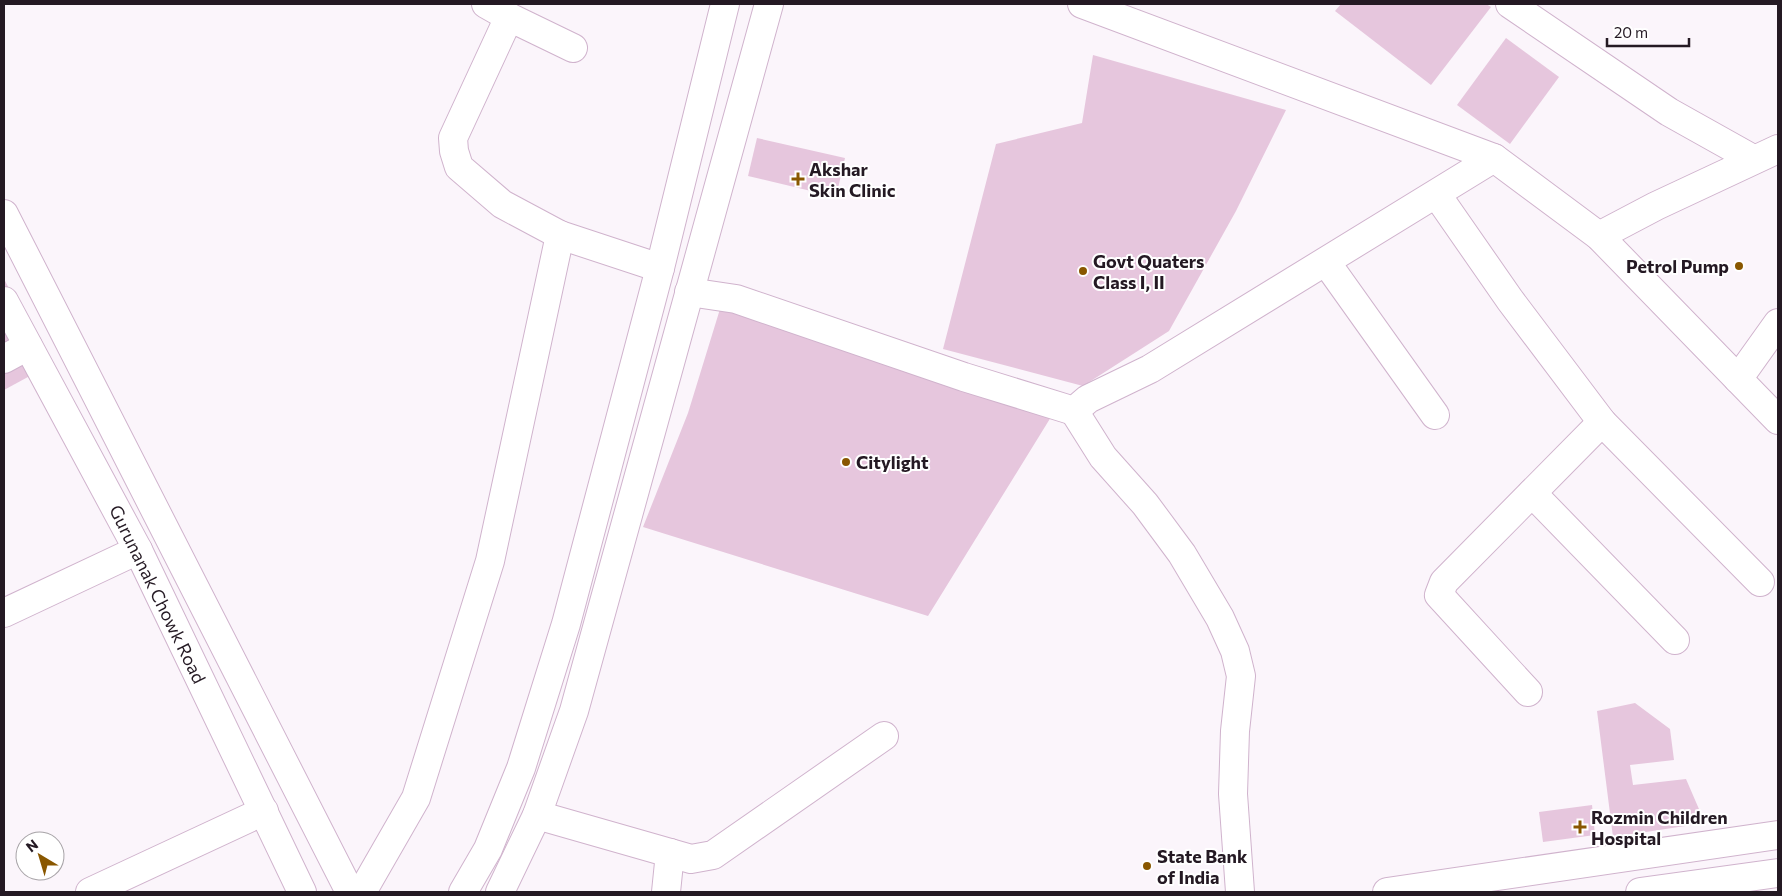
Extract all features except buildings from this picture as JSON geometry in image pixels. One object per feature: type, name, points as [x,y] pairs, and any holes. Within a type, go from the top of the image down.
[{"type":"street","points":[[463,892],[488,849],[521,768],[566,624],[660,268],[725,4]]},
{"type":"street","points":[[500,892],[536,815],[574,711],[769,4]]},
{"type":"street","points":[[1082,4],[1494,158],[1600,236],[1778,420]]},
{"type":"street","points":[[1510,4],[1669,112],[1753,160]]},
{"type":"street","points":[[573,48],[498,10],[453,138],[454,151],[459,167],[502,204],[560,235],[660,268]]},
{"type":"street","points":[[1600,236],[1656,206],[1778,149]]},
{"type":"street","points":[[1074,412],[1088,399],[1150,369],[1437,195],[1494,158]]},
{"type":"street","points":[[1437,195],[1510,300],[1602,422],[1760,582]]},
{"type":"street","points":[[4,214],[350,892]]},
{"type":"street","points":[[362,892],[416,798],[490,561],[560,235]]},
{"type":"street","points":[[1326,262],[1435,415]]},
{"type":"street","points":[[689,292],[736,299],[964,377],[1074,412],[1103,457],[1145,504],[1182,554],[1220,618],[1235,651],[1241,676],[1235,732],[1233,794],[1240,892]]},
{"type":"street","name":"Gurunanak Chowk Road","points":[[4,301],[138,550],[302,892]]},
{"type":"street","points":[[1738,379],[1778,324]]},
{"type":"street","points":[[4,359],[28,346]]},
{"type":"street","points":[[1528,692],[1439,595],[1444,582],[1602,422]]},
{"type":"street","points":[[1532,492],[1675,640]]},
{"type":"street","points":[[4,613],[138,550]]},
{"type":"street","points":[[536,815],[691,859],[713,855],[884,736]]},
{"type":"street","points":[[90,892],[264,811]]},
{"type":"street","points":[[1387,892],[1778,835]]},
{"type":"street","points":[[666,892],[670,853]]},
{"type":"street","points":[[1640,892],[1778,873]]},
{"type":"place","name":"Akshar Skin Clinic","points":[[798,179]]},
{"type":"place","name":"Petrol Pump","points":[[1739,266]]},
{"type":"place","name":"Govt Quaters Class I, II","points":[[1083,271]]},
{"type":"place","name":"Citylight","points":[[846,462]]},
{"type":"place","name":"Rozmin Children Hospital","points":[[1580,827]]},
{"type":"place","name":"State Bank of India","points":[[1147,866]]}]
